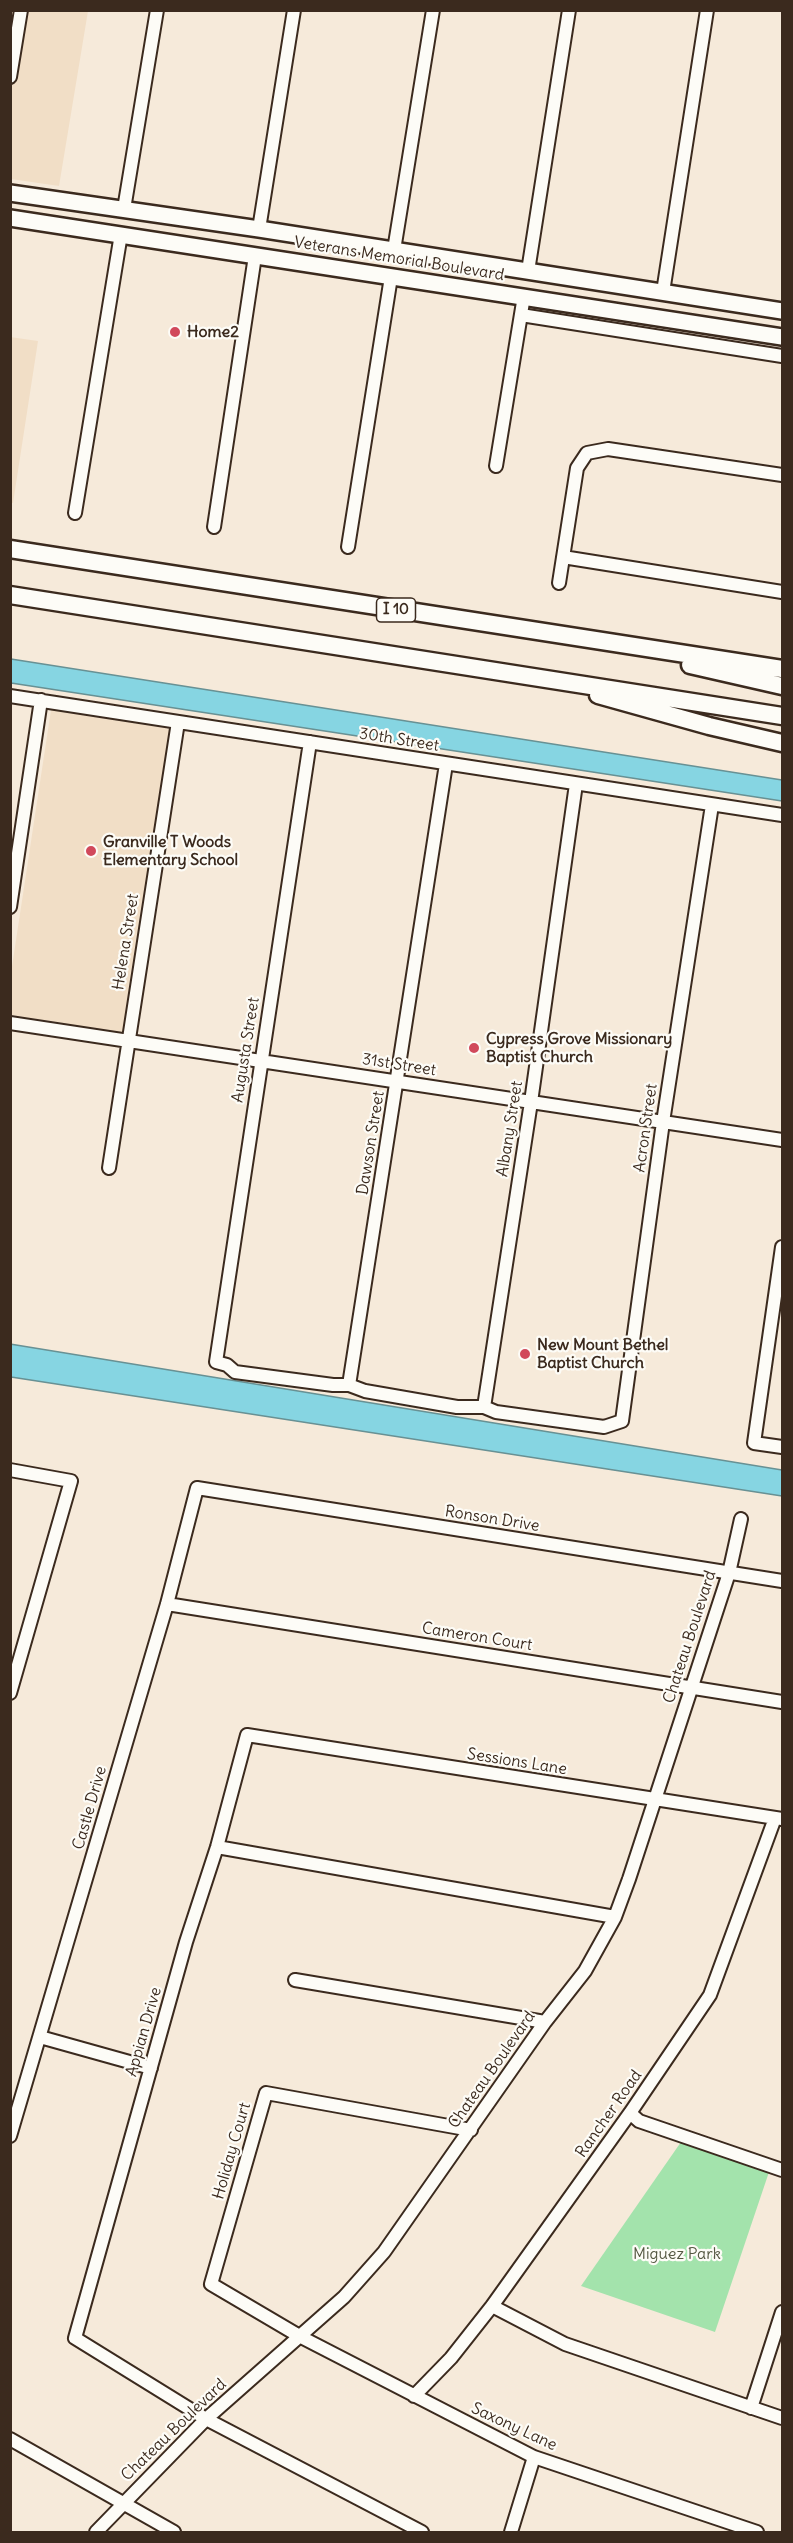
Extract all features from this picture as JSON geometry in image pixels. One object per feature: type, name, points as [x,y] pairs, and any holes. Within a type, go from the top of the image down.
[{"type":"highway","name":"I 10","points":[[10,549],[783,669]]},
{"type":"highway","points":[[10,595],[783,716]]},
{"type":"highway","points":[[552,634],[783,686]]},
{"type":"highway","points":[[519,674],[709,726],[783,743]]},
{"type":"main road","name":"Veterans Memorial Boulevard","points":[[10,193],[260,229],[783,310]]},
{"type":"main road","points":[[139,237],[156,229],[160,223],[158,214]]},
{"type":"main road","name":"Veterans Memorial Boulevard","points":[[10,218],[779,336]]},
{"type":"main road","points":[[183,244],[184,234],[201,221]]},
{"type":"main road","points":[[320,266],[355,266],[411,271],[420,266],[424,255]]},
{"type":"main road","points":[[542,299],[631,303],[643,289]]},
{"type":"street","points":[[10,76],[21,10]]},
{"type":"street","points":[[124,209],[157,10]]},
{"type":"street","points":[[260,229],[294,10]]},
{"type":"street","points":[[394,250],[433,10]]},
{"type":"street","points":[[528,271],[569,10]]},
{"type":"street","points":[[663,292],[707,10]]},
{"type":"street","points":[[75,513],[121,234]]},
{"type":"street","points":[[214,527],[255,256]]},
{"type":"street","points":[[348,547],[391,277]]},
{"type":"street","points":[[496,466],[524,296]]},
{"type":"street","points":[[521,315],[783,356]]},
{"type":"street","points":[[559,583],[577,468],[581,459],[588,453],[608,449],[783,475]]},
{"type":"street","points":[[563,557],[783,592]]},
{"type":"street","name":"30th Street","points":[[10,696],[783,815]]},
{"type":"street","points":[[10,907],[41,700]]},
{"type":"street","name":"Helena Street","points":[[109,1168],[178,722]]},
{"type":"street","name":"Augusta Street","points":[[310,742],[216,1362],[227,1365],[235,1372],[333,1385],[350,1385]]},
{"type":"street","name":"Dawson Street","points":[[350,1385],[446,764]]},
{"type":"street","name":"Albany Street","points":[[484,1407],[531,1102],[576,784]]},
{"type":"street","name":"Acron Street","points":[[484,1407],[496,1412],[604,1427],[622,1421],[663,1122],[712,805]]},
{"type":"street","name":"31st Street","points":[[10,1023],[783,1140]]},
{"type":"street","points":[[783,1247],[754,1443],[783,1447]]},
{"type":"street","points":[[350,1385],[364,1391],[457,1407],[484,1407]]},
{"type":"street","points":[[10,1470],[71,1481],[10,1693]]},
{"type":"street","name":"Ronson Drive","points":[[197,1488],[783,1581]]},
{"type":"street","name":"Castle Drive","points":[[10,2136],[167,1604],[197,1488]]},
{"type":"street","name":"Chateau Boulevard","points":[[96,2532],[206,2419],[344,2297],[384,2252],[545,2022],[585,1971],[615,1917],[729,1573],[741,1519]]},
{"type":"street","name":"Cameron Court","points":[[167,1604],[783,1702]]},
{"type":"street","name":"Sessions Lane","points":[[247,1735],[779,1819]]},
{"type":"street","name":"Appian Drive","points":[[206,2419],[75,2338],[186,1942],[216,1847],[247,1735]]},
{"type":"street","name":"Rancher Road","points":[[414,2396],[451,2358],[492,2306],[630,2113],[710,1995],[779,1819]]},
{"type":"street","points":[[216,1847],[615,1917]]},
{"type":"street","points":[[295,1980],[545,2022]]},
{"type":"street","points":[[40,2037],[151,2068]]},
{"type":"street","name":"Holiday Court","points":[[301,2337],[211,2284],[266,2093],[471,2130]]},
{"type":"street","points":[[630,2113],[639,2121],[783,2170]]},
{"type":"street","points":[[492,2306],[565,2344],[783,2418]]},
{"type":"street","points":[[751,2408],[783,2312]]},
{"type":"street","name":"Saxony Lane","points":[[301,2337],[534,2457],[757,2532]]},
{"type":"street","points":[[206,2419],[422,2532]]},
{"type":"street","points":[[10,2439],[174,2532]]},
{"type":"street","points":[[511,2532],[534,2457]]},
{"type":"shaded area","points":[[10,11],[88,11],[59,186],[11,179]]},
{"type":"shaded area","points":[[10,337],[38,341],[13,503],[10,502]]},
{"type":"shaded area","name":"Granville T Woods Elementary School","points":[[51,710],[172,729],[124,1033],[11,1015],[11,973]]},
{"type":"green space","name":"Miguez Park","points":[[681,2142],[769,2172],[715,2332],[581,2286]]},
{"type":"water","points":[[11,659],[782,780],[782,801],[11,683]]},
{"type":"water","points":[[10,1344],[782,1470],[782,1496],[11,1377]]},
{"type":"place","name":"Home2","points":[[175,332]]},
{"type":"place","name":"Granville T Woods Elementary School","points":[[91,851]]},
{"type":"place","name":"Cypress Grove Missionary Baptist Church","points":[[474,1048]]},
{"type":"place","name":"New Mount Bethel Baptist Church","points":[[525,1354]]}]
